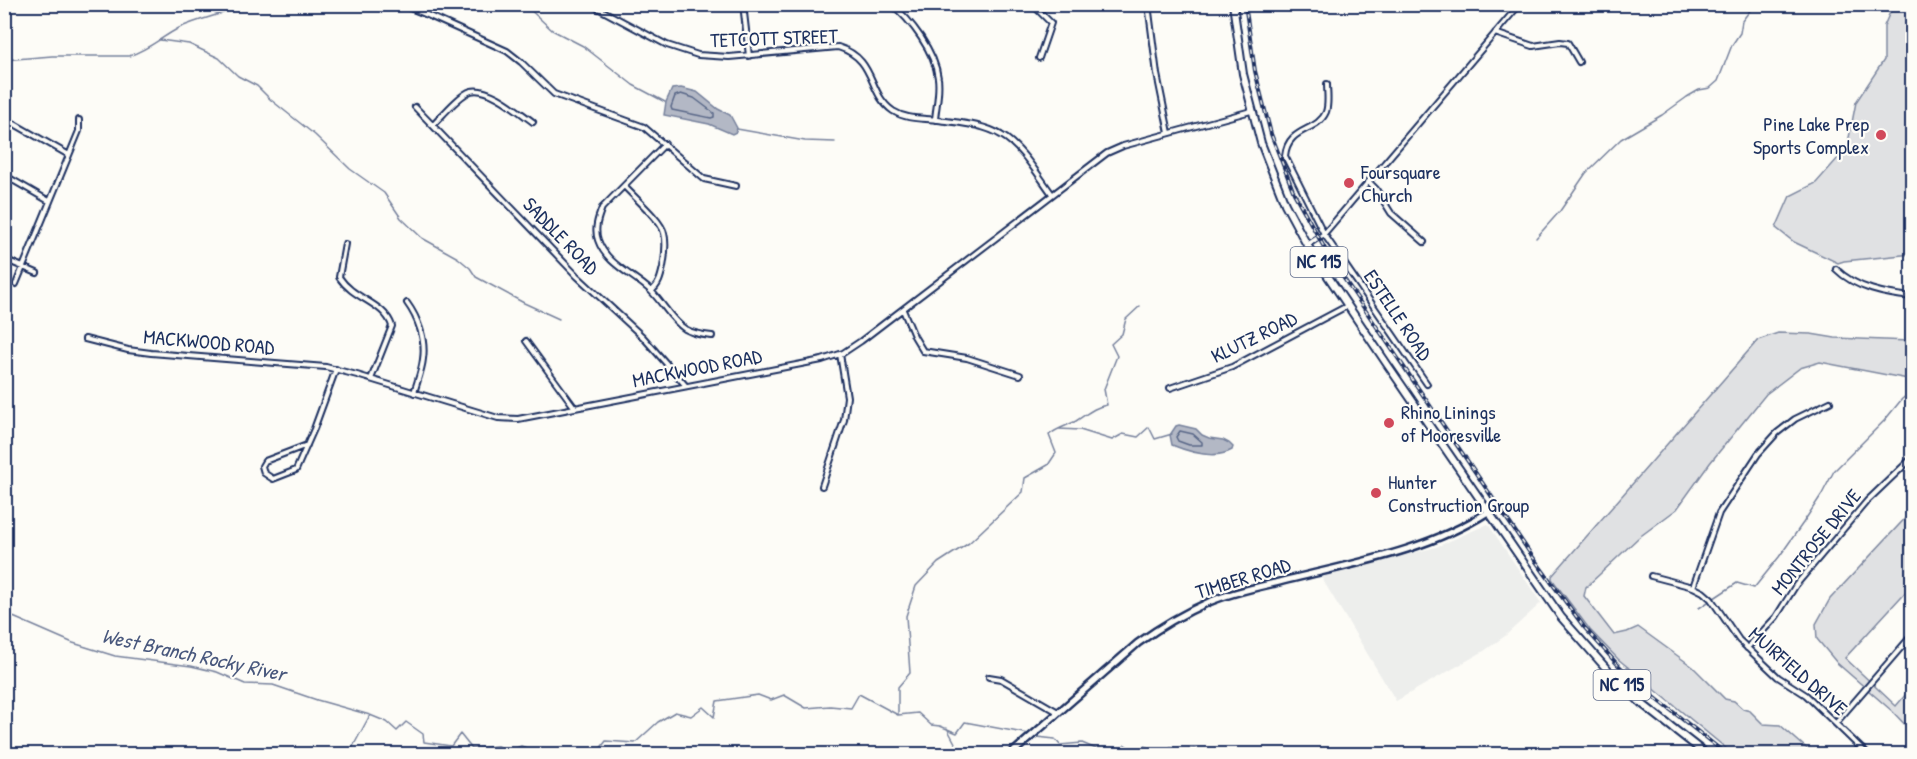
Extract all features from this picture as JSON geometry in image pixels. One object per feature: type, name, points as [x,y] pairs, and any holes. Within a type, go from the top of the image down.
[{"type":"main road","name":"NC 115","points":[[1233,4],[1251,111],[1272,174],[1307,245],[1551,604],[1586,648],[1641,703],[1706,754]]},
{"type":"street","points":[[115,4],[125,4]]},
{"type":"street","points":[[400,4],[507,51],[554,94],[644,127],[704,179],[736,186]]},
{"type":"street","points":[[424,14],[427,4]]},
{"type":"street","name":"TETCOTT STREET","points":[[590,4],[667,45],[712,57],[749,56],[838,47],[847,50],[863,62],[880,96],[891,110],[906,117],[981,127],[999,133],[1020,151],[1052,194]]},
{"type":"street","points":[[743,4],[749,56]]},
{"type":"street","points":[[891,4],[916,30],[937,71],[938,92],[935,120]]},
{"type":"street","points":[[1032,4],[1051,23],[1039,58]]},
{"type":"street","points":[[1148,4],[1157,74],[1169,133]]},
{"type":"street","points":[[1307,245],[1324,234],[1520,4]]},
{"type":"street","points":[[1495,33],[1533,46],[1568,43],[1579,62]]},
{"type":"street","name":"ESTELLE ROAD","points":[[1327,84],[1328,105],[1324,116],[1294,136],[1289,142],[1285,156],[1324,234],[1427,384]]},
{"type":"street","points":[[433,126],[472,90],[483,91],[494,96],[532,122]]},
{"type":"street","name":"SADDLE ROAD","points":[[415,107],[578,276],[650,344],[686,386]]},
{"type":"street","name":"MACKWOOD ROAD","points":[[85,339],[128,350],[151,353],[336,369],[498,418],[518,418],[575,408],[822,360],[840,354],[861,341],[1107,153],[1122,146],[1251,111]]},
{"type":"street","points":[[4,118],[69,155]]},
{"type":"street","points":[[15,284],[79,131],[79,120]]},
{"type":"street","points":[[665,144],[602,208],[598,219],[597,237],[602,249],[616,265],[651,291],[684,328],[697,335],[712,336]]},
{"type":"street","points":[[4,175],[49,201]]},
{"type":"street","points":[[1369,182],[1391,213],[1424,242]]},
{"type":"street","points":[[625,187],[660,224],[664,232],[665,255],[661,276],[651,291]]},
{"type":"street","points":[[345,244],[339,277],[344,285],[356,295],[379,307],[389,317],[392,326],[371,379]]},
{"type":"street","points":[[4,259],[37,273]]},
{"type":"street","points":[[1836,269],[1862,286],[1912,297]]},
{"type":"street","points":[[407,303],[413,311],[423,340],[423,360],[414,393]]},
{"type":"street","name":"KLUTZ ROAD","points":[[1170,388],[1232,367],[1347,306]]},
{"type":"street","points":[[903,310],[923,351],[967,358],[1020,375]]},
{"type":"street","points":[[526,341],[575,408]]},
{"type":"street","points":[[822,486],[844,420],[847,397],[840,354]]},
{"type":"street","points":[[307,445],[266,461],[262,466],[264,473],[273,479],[296,470],[307,445],[336,369]]},
{"type":"street","points":[[1693,587],[1719,513],[1758,454],[1795,419],[1830,402]]},
{"type":"street","name":"MONTROSE DRIVE","points":[[1747,648],[1776,617],[1796,585],[1867,501],[1912,458]]},
{"type":"street","name":"TIMBER ROAD","points":[[1011,754],[1138,643],[1191,610],[1238,592],[1425,544],[1457,531],[1488,512]]},
{"type":"street","name":"MUIRFIELD DRIVE","points":[[1651,576],[1693,587],[1703,592],[1711,599],[1747,648],[1778,677],[1806,695],[1868,754]]},
{"type":"street","points":[[1836,723],[1912,635]]},
{"type":"street","points":[[989,677],[1001,679],[1058,713]]},
{"type":"shaded area","name":"Pine Lake Prep Sports Complex","points":[[1899,4],[1912,5],[1912,254],[1838,263],[1794,242],[1776,228],[1790,196],[1816,183],[1847,148],[1856,102],[1884,60],[1884,26],[1891,10]]},
{"type":"shaded area","points":[[1778,333],[1912,342],[1912,382],[1908,379],[1820,362],[1800,368],[1766,394],[1710,463],[1677,509],[1638,538],[1586,587],[1584,596],[1614,635],[1638,627],[1693,667],[1725,699],[1734,701],[1743,709],[1750,711],[1763,724],[1780,725],[1813,754],[1733,754],[1618,659],[1590,630],[1552,576],[1758,340]]},
{"type":"shaded area","points":[[1912,511],[1912,585],[1845,658],[1896,706],[1912,687],[1912,732],[1892,711],[1837,663],[1817,639],[1816,624],[1830,599]]},
{"type":"shaded area","points":[[1488,524],[1541,603],[1505,636],[1484,651],[1396,701],[1321,577],[1436,547]]},
{"type":"water","points":[[681,88],[697,92],[718,109],[730,115],[737,128],[736,132],[732,134],[709,124],[664,115],[666,102],[672,89]]},
{"type":"water","points":[[1179,425],[1196,429],[1209,438],[1223,440],[1233,447],[1232,450],[1210,455],[1172,445],[1170,435]]},
{"type":"waterway","points":[[4,60],[52,56],[129,56],[149,47],[179,28],[247,4]]},
{"type":"waterway","points":[[524,4],[552,30],[583,46],[633,85],[665,102]]},
{"type":"waterway","points":[[1536,238],[1560,211],[1586,173],[1621,139],[1687,97],[1699,90],[1710,88],[1718,81],[1732,45],[1740,33],[1742,21],[1755,4]]},
{"type":"waterway","points":[[160,40],[189,44],[219,58],[238,76],[257,86],[315,135],[350,169],[384,193],[401,218],[422,238],[458,258],[470,268],[476,277],[559,319]]},
{"type":"waterway","points":[[737,129],[805,141],[835,142]]},
{"type":"waterway","points":[[898,714],[898,687],[910,673],[906,616],[916,586],[938,563],[969,543],[1023,492],[1025,478],[1048,465],[1056,453],[1049,435],[1094,409],[1107,405],[1104,389],[1117,356],[1111,344],[1122,334],[1126,319],[1140,306]]},
{"type":"waterway","points":[[1699,608],[1737,583],[1754,588],[1803,523],[1834,471],[1912,391]]},
{"type":"waterway","points":[[1059,429],[1080,430],[1112,440],[1123,434],[1138,437],[1149,427],[1155,439],[1172,434]]},
{"type":"waterway","name":"West Branch Rocky River","points":[[4,613],[73,643],[115,656],[191,666],[217,672],[245,684],[273,685],[370,715],[387,722],[397,731],[406,722],[423,734],[424,742],[451,746],[460,734],[472,749],[497,746],[509,751],[521,746],[541,753],[568,750],[597,753],[606,741],[635,743],[658,722],[675,712],[691,716],[703,707],[714,717],[717,701],[758,695],[771,700],[784,695],[806,708],[830,706],[851,708],[859,694],[898,715],[918,713],[931,725],[957,733],[965,722],[1029,734]]},
{"type":"waterway","points":[[349,754],[370,715]]},
{"type":"waterway","points":[[947,728],[955,743],[956,754]]},
{"type":"waterway","name":"West Branch Rocky River","points":[[1037,737],[1055,739],[1060,745],[1082,743],[1108,754]]},
{"type":"waterway","name":"West Branch Rocky River","points":[[1119,754],[1125,745],[1139,754],[1145,746],[1156,753],[1171,747],[1180,754]]},
{"type":"waterway","name":"West Branch Rocky River","points":[[1184,754],[1191,748],[1225,754]]},
{"type":"railway","points":[[1245,4],[1255,71],[1271,134],[1294,193],[1330,258],[1532,556],[1584,627],[1618,665],[1643,688],[1726,754]]},
{"type":"place","name":"Pine Lake Prep Sports Complex","points":[[1881,135]]},
{"type":"place","name":"Foursquare Church","points":[[1349,183]]},
{"type":"place","name":"Rhino Linings of Mooresville","points":[[1389,423]]},
{"type":"place","name":"Hunter Construction Group","points":[[1376,493]]}]
